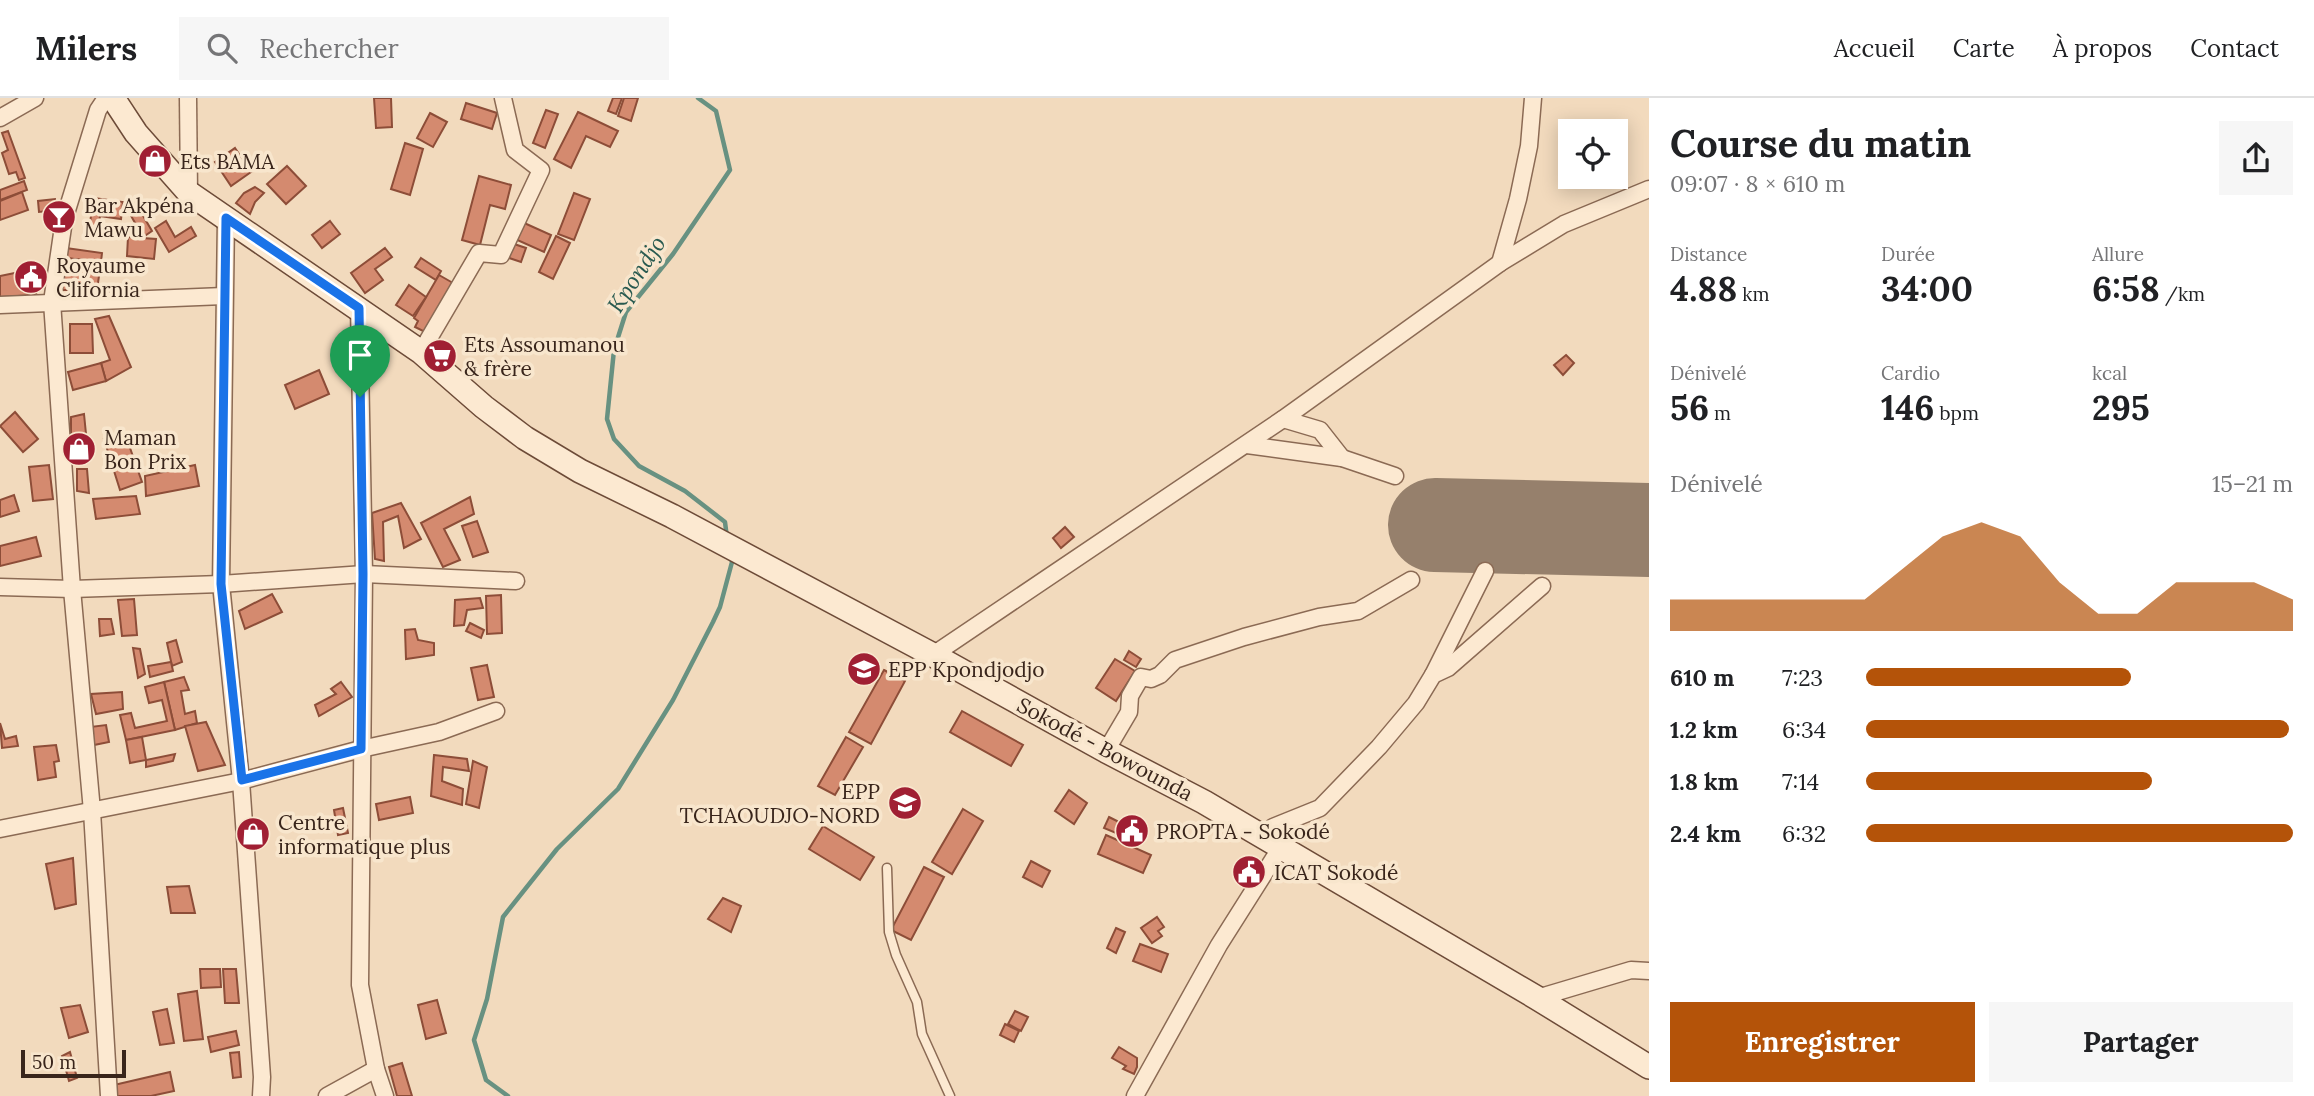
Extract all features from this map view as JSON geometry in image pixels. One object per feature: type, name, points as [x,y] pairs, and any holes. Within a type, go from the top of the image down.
[{"type":"main road","name":"Sokodé - Bowounda","points":[[113,98],[136,133],[189,193],[421,352],[484,407],[525,438],[580,471],[672,516],[1204,802],[1649,1067]]},
{"type":"street","points":[[0,117],[35,98]]},
{"type":"street","points":[[106,98],[98,110],[64,220],[52,302],[72,589],[92,811],[108,1096]]},
{"type":"street","points":[[188,98],[189,193]]},
{"type":"street","points":[[421,352],[479,253],[501,255],[541,170],[515,150],[503,98]]},
{"type":"street","points":[[1500,262],[1530,146],[1533,98]]},
{"type":"street","points":[[933,655],[1247,445],[1500,262],[1563,224],[1649,189]]},
{"type":"street","points":[[226,218],[221,584],[242,780],[262,1077],[261,1096]]},
{"type":"street","points":[[0,305],[224,296]]},
{"type":"street","points":[[359,308],[363,574],[360,985],[376,1069],[385,1096]]},
{"type":"street","points":[[1283,419],[1320,429],[1342,458]]},
{"type":"street","points":[[1247,445],[1342,458],[1395,476]]},
{"type":"street","points":[[1135,1096],[1273,842],[1273,827],[1320,807],[1416,703],[1485,571]]},
{"type":"street","points":[[0,587],[72,589],[221,584],[363,574],[516,581]]},
{"type":"street","points":[[1106,751],[1129,712],[1130,696],[1141,677],[1151,679],[1160,675],[1175,660],[1244,637],[1319,617],[1358,611],[1410,580]]},
{"type":"street","points":[[1433,675],[1448,668],[1542,586]]},
{"type":"street","points":[[0,830],[242,780],[439,732],[496,711]]},
{"type":"street","points":[[1537,998],[1631,970],[1649,971]]},
{"type":"street","points":[[327,1096],[376,1069]]},
{"type":"lane","points":[[887,868],[889,932],[896,956],[918,1002],[922,1034],[950,1096]]},
{"type":"building","points":[[374,98],[391,98],[392,127],[376,128]]},
{"type":"building","points":[[613,98],[622,98],[616,114],[608,111]]},
{"type":"building","points":[[624,98],[638,98],[631,121],[618,116]]},
{"type":"building","points":[[466,103],[497,113],[492,129],[461,119]]},
{"type":"building","points":[[546,110],[558,114],[545,148],[533,143]]},
{"type":"building","points":[[578,112],[618,131],[610,147],[586,136],[571,168],[554,159]]},
{"type":"building","points":[[430,113],[447,122],[433,147],[417,138]]},
{"type":"building","points":[[8,131],[25,178],[19,180],[16,172],[9,174],[2,153],[8,150],[2,133]]},
{"type":"building","points":[[405,143],[423,149],[410,195],[391,189]]},
{"type":"building","points":[[235,148],[251,172],[231,186],[215,162]]},
{"type":"building","points":[[287,166],[306,186],[286,204],[267,184]]},
{"type":"building","points":[[479,176],[511,185],[505,209],[490,205],[480,245],[462,240]]},
{"type":"building","points":[[24,181],[27,190],[0,200],[0,190]]},
{"type":"building","points":[[255,187],[264,193],[255,202],[250,214],[236,203],[244,193]]},
{"type":"building","points":[[22,192],[28,210],[0,220],[0,201]]},
{"type":"building","points":[[574,193],[590,199],[574,240],[558,234]]},
{"type":"building","points":[[94,198],[123,202],[121,219],[100,216],[98,229],[89,228]]},
{"type":"building","points":[[55,199],[56,210],[39,212],[38,201]]},
{"type":"building","points":[[135,202],[152,231],[143,237],[126,207]]},
{"type":"building","points":[[166,221],[175,237],[191,227],[196,236],[169,252],[155,228]]},
{"type":"building","points":[[330,221],[340,234],[322,248],[312,235]]},
{"type":"building","points":[[522,222],[551,235],[544,252],[515,239]]},
{"type":"building","points":[[556,236],[570,243],[553,279],[539,272]]},
{"type":"building","points":[[128,237],[156,239],[154,259],[127,256]]},
{"type":"building","points":[[511,243],[526,248],[521,262],[506,257]]},
{"type":"building","points":[[66,248],[102,253],[101,262],[65,258]]},
{"type":"building","points":[[385,248],[392,257],[375,269],[383,280],[365,293],[351,273]]},
{"type":"building","points":[[65,258],[101,262],[97,290],[60,290]]},
{"type":"building","points":[[421,258],[441,271],[436,280],[415,267]]},
{"type":"building","points":[[39,268],[40,287],[35,295],[0,297],[0,276]]},
{"type":"building","points":[[439,275],[453,283],[425,332],[415,327],[418,321],[414,318]]},
{"type":"building","points":[[409,285],[426,297],[413,316],[396,305]]},
{"type":"building","points":[[109,316],[131,367],[106,381],[101,363],[110,360],[95,319]]},
{"type":"building","points":[[70,324],[92,324],[93,353],[70,353]]},
{"type":"building","points":[[1566,355],[1574,363],[1563,375],[1554,365]]},
{"type":"building","points":[[101,363],[106,381],[73,390],[68,372]]},
{"type":"building","points":[[319,370],[329,394],[295,409],[285,385]]},
{"type":"building","points":[[15,412],[38,439],[23,452],[0,426]]},
{"type":"building","points":[[84,414],[86,434],[71,437],[71,417]]},
{"type":"building","points":[[124,431],[142,482],[120,490],[104,439]]},
{"type":"building","points":[[90,441],[92,454],[76,457],[74,444]]},
{"type":"building","points":[[49,465],[53,499],[33,501],[29,467]]},
{"type":"building","points":[[195,465],[199,486],[146,496],[145,476]]},
{"type":"building","points":[[77,469],[87,469],[89,493],[77,491]]},
{"type":"building","points":[[14,495],[19,511],[0,517],[0,500]]},
{"type":"building","points":[[136,496],[140,514],[96,519],[93,499]]},
{"type":"building","points":[[470,497],[474,514],[444,529],[460,560],[443,567],[421,523]]},
{"type":"building","points":[[401,503],[421,539],[404,548],[398,516],[383,522],[384,561],[375,559],[372,513]]},
{"type":"building","points":[[477,521],[488,552],[473,557],[462,526]]},
{"type":"building","points":[[1065,527],[1074,537],[1061,548],[1053,538]]},
{"type":"building","points":[[36,537],[41,556],[0,566],[0,546]]},
{"type":"building","points":[[272,594],[282,612],[245,629],[239,611]]},
{"type":"building","points":[[501,595],[502,633],[487,634],[486,596]]},
{"type":"building","points":[[480,598],[483,608],[467,610],[464,625],[454,626],[455,600]]},
{"type":"building","points":[[134,599],[137,635],[122,636],[118,600]]},
{"type":"building","points":[[99,619],[111,619],[114,634],[100,636]]},
{"type":"building","points":[[470,623],[484,630],[481,638],[466,631]]},
{"type":"building","points":[[415,629],[418,640],[434,643],[434,655],[406,659],[405,630]]},
{"type":"building","points":[[176,640],[182,662],[172,666],[167,643]]},
{"type":"building","points":[[133,648],[140,649],[145,674],[138,678]]},
{"type":"building","points":[[1129,651],[1141,659],[1136,667],[1124,660]]},
{"type":"building","points":[[1115,659],[1135,671],[1116,701],[1096,688]]},
{"type":"building","points":[[171,662],[173,671],[150,677],[148,666]]},
{"type":"building","points":[[487,665],[494,697],[478,700],[471,668]]},
{"type":"building","points":[[884,670],[905,681],[871,744],[849,732]]},
{"type":"building","points":[[184,677],[189,690],[181,691],[185,714],[195,711],[197,723],[175,730],[164,682]]},
{"type":"building","points":[[164,682],[175,730],[126,740],[120,715],[131,713],[135,728],[167,721],[162,700],[149,703],[145,687]]},
{"type":"building","points":[[341,682],[352,697],[319,716],[315,705],[336,694],[331,689]]},
{"type":"building","points":[[122,692],[123,709],[96,714],[91,694]]},
{"type":"building","points":[[962,711],[1023,745],[1011,766],[950,732]]},
{"type":"building","points":[[206,722],[225,765],[198,771],[185,726]]},
{"type":"building","points":[[0,723],[5,739],[16,736],[18,746],[2,748]]},
{"type":"building","points":[[106,725],[109,742],[94,745],[90,727]]},
{"type":"building","points":[[142,737],[146,760],[130,763],[126,740]]},
{"type":"building","points":[[846,737],[863,747],[835,795],[818,786]]},
{"type":"building","points":[[56,745],[59,761],[54,762],[56,777],[38,780],[34,747]]},
{"type":"building","points":[[175,754],[173,761],[146,767],[146,760]]},
{"type":"building","points":[[434,755],[467,759],[469,771],[443,767],[442,781],[463,789],[462,805],[431,796]]},
{"type":"building","points":[[473,761],[487,767],[479,808],[466,804]]},
{"type":"building","points":[[1069,790],[1087,803],[1074,824],[1055,811]]},
{"type":"building","points":[[410,797],[413,813],[379,820],[376,804]]},
{"type":"building","points":[[343,808],[348,833],[338,835],[334,810]]},
{"type":"building","points":[[963,809],[983,821],[952,874],[932,862]]},
{"type":"building","points":[[1109,817],[1121,823],[1116,833],[1104,828]]},
{"type":"building","points":[[823,826],[874,857],[860,880],[809,849]]},
{"type":"building","points":[[1106,835],[1151,855],[1143,873],[1098,854]]},
{"type":"building","points":[[73,858],[76,904],[55,909],[46,864]]},
{"type":"building","points":[[1031,861],[1050,871],[1042,887],[1023,877]]},
{"type":"building","points":[[924,867],[944,877],[911,940],[891,930]]},
{"type":"building","points":[[189,886],[195,913],[171,913],[167,887]]},
{"type":"building","points":[[723,898],[741,906],[731,932],[708,919]]},
{"type":"building","points":[[1157,917],[1164,927],[1158,931],[1162,936],[1152,943],[1141,928]]},
{"type":"building","points":[[1116,928],[1125,932],[1116,953],[1107,948]]},
{"type":"building","points":[[1140,944],[1168,954],[1161,972],[1133,961]]},
{"type":"building","points":[[200,969],[220,969],[221,987],[201,988]]},
{"type":"building","points":[[223,969],[236,969],[239,1003],[225,1003]]},
{"type":"building","points":[[197,991],[203,1039],[184,1041],[178,994]]},
{"type":"building","points":[[437,1000],[446,1033],[426,1039],[418,1005]]},
{"type":"building","points":[[80,1005],[88,1032],[69,1038],[61,1008]]},
{"type":"building","points":[[167,1009],[174,1043],[160,1045],[153,1012]]},
{"type":"building","points":[[1015,1011],[1028,1017],[1021,1031],[1008,1024]]},
{"type":"building","points":[[1005,1024],[1019,1031],[1014,1042],[1000,1035]]},
{"type":"building","points":[[236,1031],[239,1045],[211,1052],[208,1037]]},
{"type":"building","points":[[1119,1047],[1137,1058],[1134,1074],[1123,1069],[1126,1066],[1112,1058]]},
{"type":"building","points":[[70,1052],[77,1078],[69,1081],[62,1056]]},
{"type":"building","points":[[239,1052],[241,1077],[233,1078],[230,1053]]},
{"type":"building","points":[[402,1063],[412,1096],[397,1096],[389,1067]]},
{"type":"building","points":[[170,1072],[174,1091],[151,1096],[117,1096],[114,1085]]},
{"type":"waterway","name":"Kpondjo","points":[[698,98],[716,111],[730,170],[673,254],[626,312],[614,350],[607,419],[614,439],[639,466],[685,491],[725,522],[727,538]]},
{"type":"waterway","points":[[508,1096],[486,1080],[474,1040],[487,999],[503,917],[557,849],[618,789],[673,700],[713,622],[720,607],[731,557]]},
{"type":"runway","points":[[1435,525],[1649,530]]},
{"type":"place","name":"Ets BAMA","points":[[155,161]]},
{"type":"place","name":"Bar Akpéna Mawu","points":[[59,217]]},
{"type":"place","name":"Royaume Clifornia","points":[[31,277]]},
{"type":"place","name":"Ets Assoumanou & frère","points":[[440,356]]},
{"type":"place","name":"Maman Bon Prix","points":[[79,449]]},
{"type":"place","name":"EPP Kpondjodjo","points":[[864,669]]},
{"type":"place","name":"EPP TCHAOUDJO-NORD","points":[[905,803]]},
{"type":"place","name":"PROPTA - Sokodé","points":[[1132,831]]},
{"type":"place","name":"Centre informatique plus","points":[[253,834]]},
{"type":"place","name":"ICAT Sokodé","points":[[1249,872]]},
{"type":"route","points":[[226,218],[359,308],[360,397],[363,574],[361,749],[242,780],[221,584],[226,218]]}]
